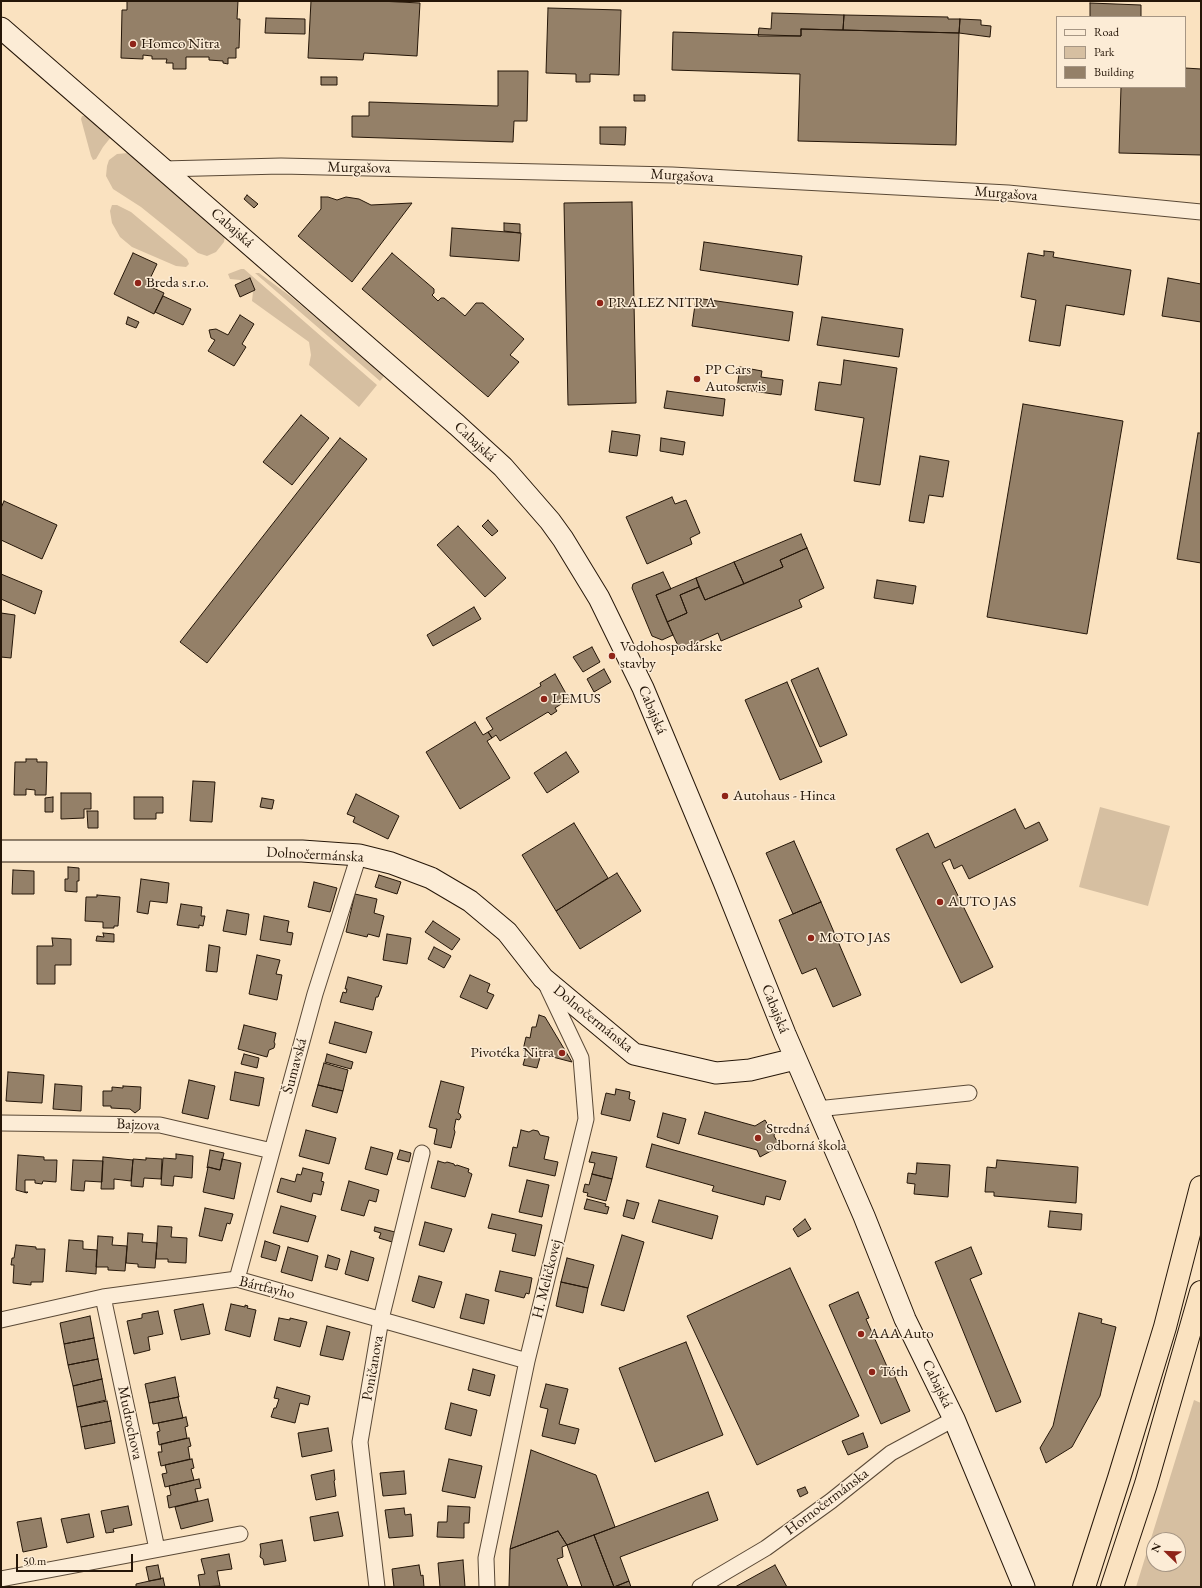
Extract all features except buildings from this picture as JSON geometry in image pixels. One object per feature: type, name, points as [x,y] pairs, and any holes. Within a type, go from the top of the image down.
[{"type":"highway","points":[[1084,1587],[1165,1327],[1201,1187]]},
{"type":"highway","points":[[1112,1587],[1146,1484],[1201,1292]]},
{"type":"main road","name":"Cabajská","points":[[1,28],[457,425],[503,467],[563,538],[599,598],[643,688],[724,882],[795,1059],[864,1216],[905,1319],[954,1419],[1024,1587]]},
{"type":"main road","name":"Dolnočermánska","points":[[1,851],[302,851],[359,855],[391,863],[432,878],[470,901],[506,932],[543,978],[634,1054],[716,1073],[750,1070],[795,1059]]},
{"type":"street","name":"Murgašova","points":[[163,169],[281,166],[672,175],[1008,193],[1201,212]]},
{"type":"street","name":"Šumavská","points":[[237,1279],[314,994],[359,855]]},
{"type":"street","name":"H. Meličkovej","points":[[487,1587],[486,1558],[527,1361],[586,1119],[581,1058],[543,978]]},
{"type":"street","points":[[817,1109],[969,1093]]},
{"type":"street","name":"Bajzova","points":[[1,1123],[160,1125],[272,1151]]},
{"type":"street","name":"Poničanova","points":[[377,1587],[360,1442],[381,1319],[422,1153]]},
{"type":"street","name":"Bártfayho","points":[[1,1320],[103,1297],[237,1279],[527,1361]]},
{"type":"street","name":"Mudrochova","points":[[103,1297],[157,1549]]},
{"type":"street","name":"Hornočermánska","points":[[700,1587],[766,1548],[831,1501],[891,1453],[954,1419]]},
{"type":"street","points":[[1,1579],[240,1534]]},
{"type":"green space","points":[[82,116],[85,116],[111,137],[96,159],[93,160],[81,119]]},
{"type":"green space","points":[[128,153],[225,235],[224,242],[216,252],[207,256],[198,253],[141,207],[113,189],[106,176],[109,160],[117,154]]},
{"type":"green space","points":[[112,205],[117,205],[131,212],[187,259],[189,264],[186,267],[176,266],[132,247],[120,237],[112,223],[110,211]]},
{"type":"green space","points":[[244,269],[377,385],[359,407],[309,365],[311,355],[309,342],[252,301],[253,292],[240,280],[230,279],[228,274]]},
{"type":"green space","points":[[255,273],[259,273],[290,296],[385,375],[380,381]]},
{"type":"green space","points":[[1100,807],[1170,826],[1148,906],[1079,887]]},
{"type":"green space","points":[[1194,1400],[1201,1403],[1201,1587],[1136,1587],[1146,1555],[1146,1572],[1186,1572],[1186,1532],[1153,1532]]},
{"type":"place","name":"Homeo Nitra","points":[[133,44]]},
{"type":"place","name":"Breda s.r.o.","points":[[138,283]]},
{"type":"place","name":"PRALEZ NITRA","points":[[600,303]]},
{"type":"place","name":"PP Cars Autoservis","points":[[697,379]]},
{"type":"place","name":"Vodohospodárske stavby","points":[[612,656]]},
{"type":"place","name":"LEMUS","points":[[544,699]]},
{"type":"place","name":"Autohaus - Hinca","points":[[725,796]]},
{"type":"place","name":"AUTO JAS","points":[[940,902]]},
{"type":"place","name":"MOTO JAS","points":[[811,938]]},
{"type":"place","name":"Pivotéka Nitra","points":[[562,1053]]},
{"type":"place","name":"Stredná odborná škola","points":[[758,1138]]},
{"type":"place","name":"AAA Auto","points":[[861,1334]]},
{"type":"place","name":"Tóth","points":[[872,1372]]}]
